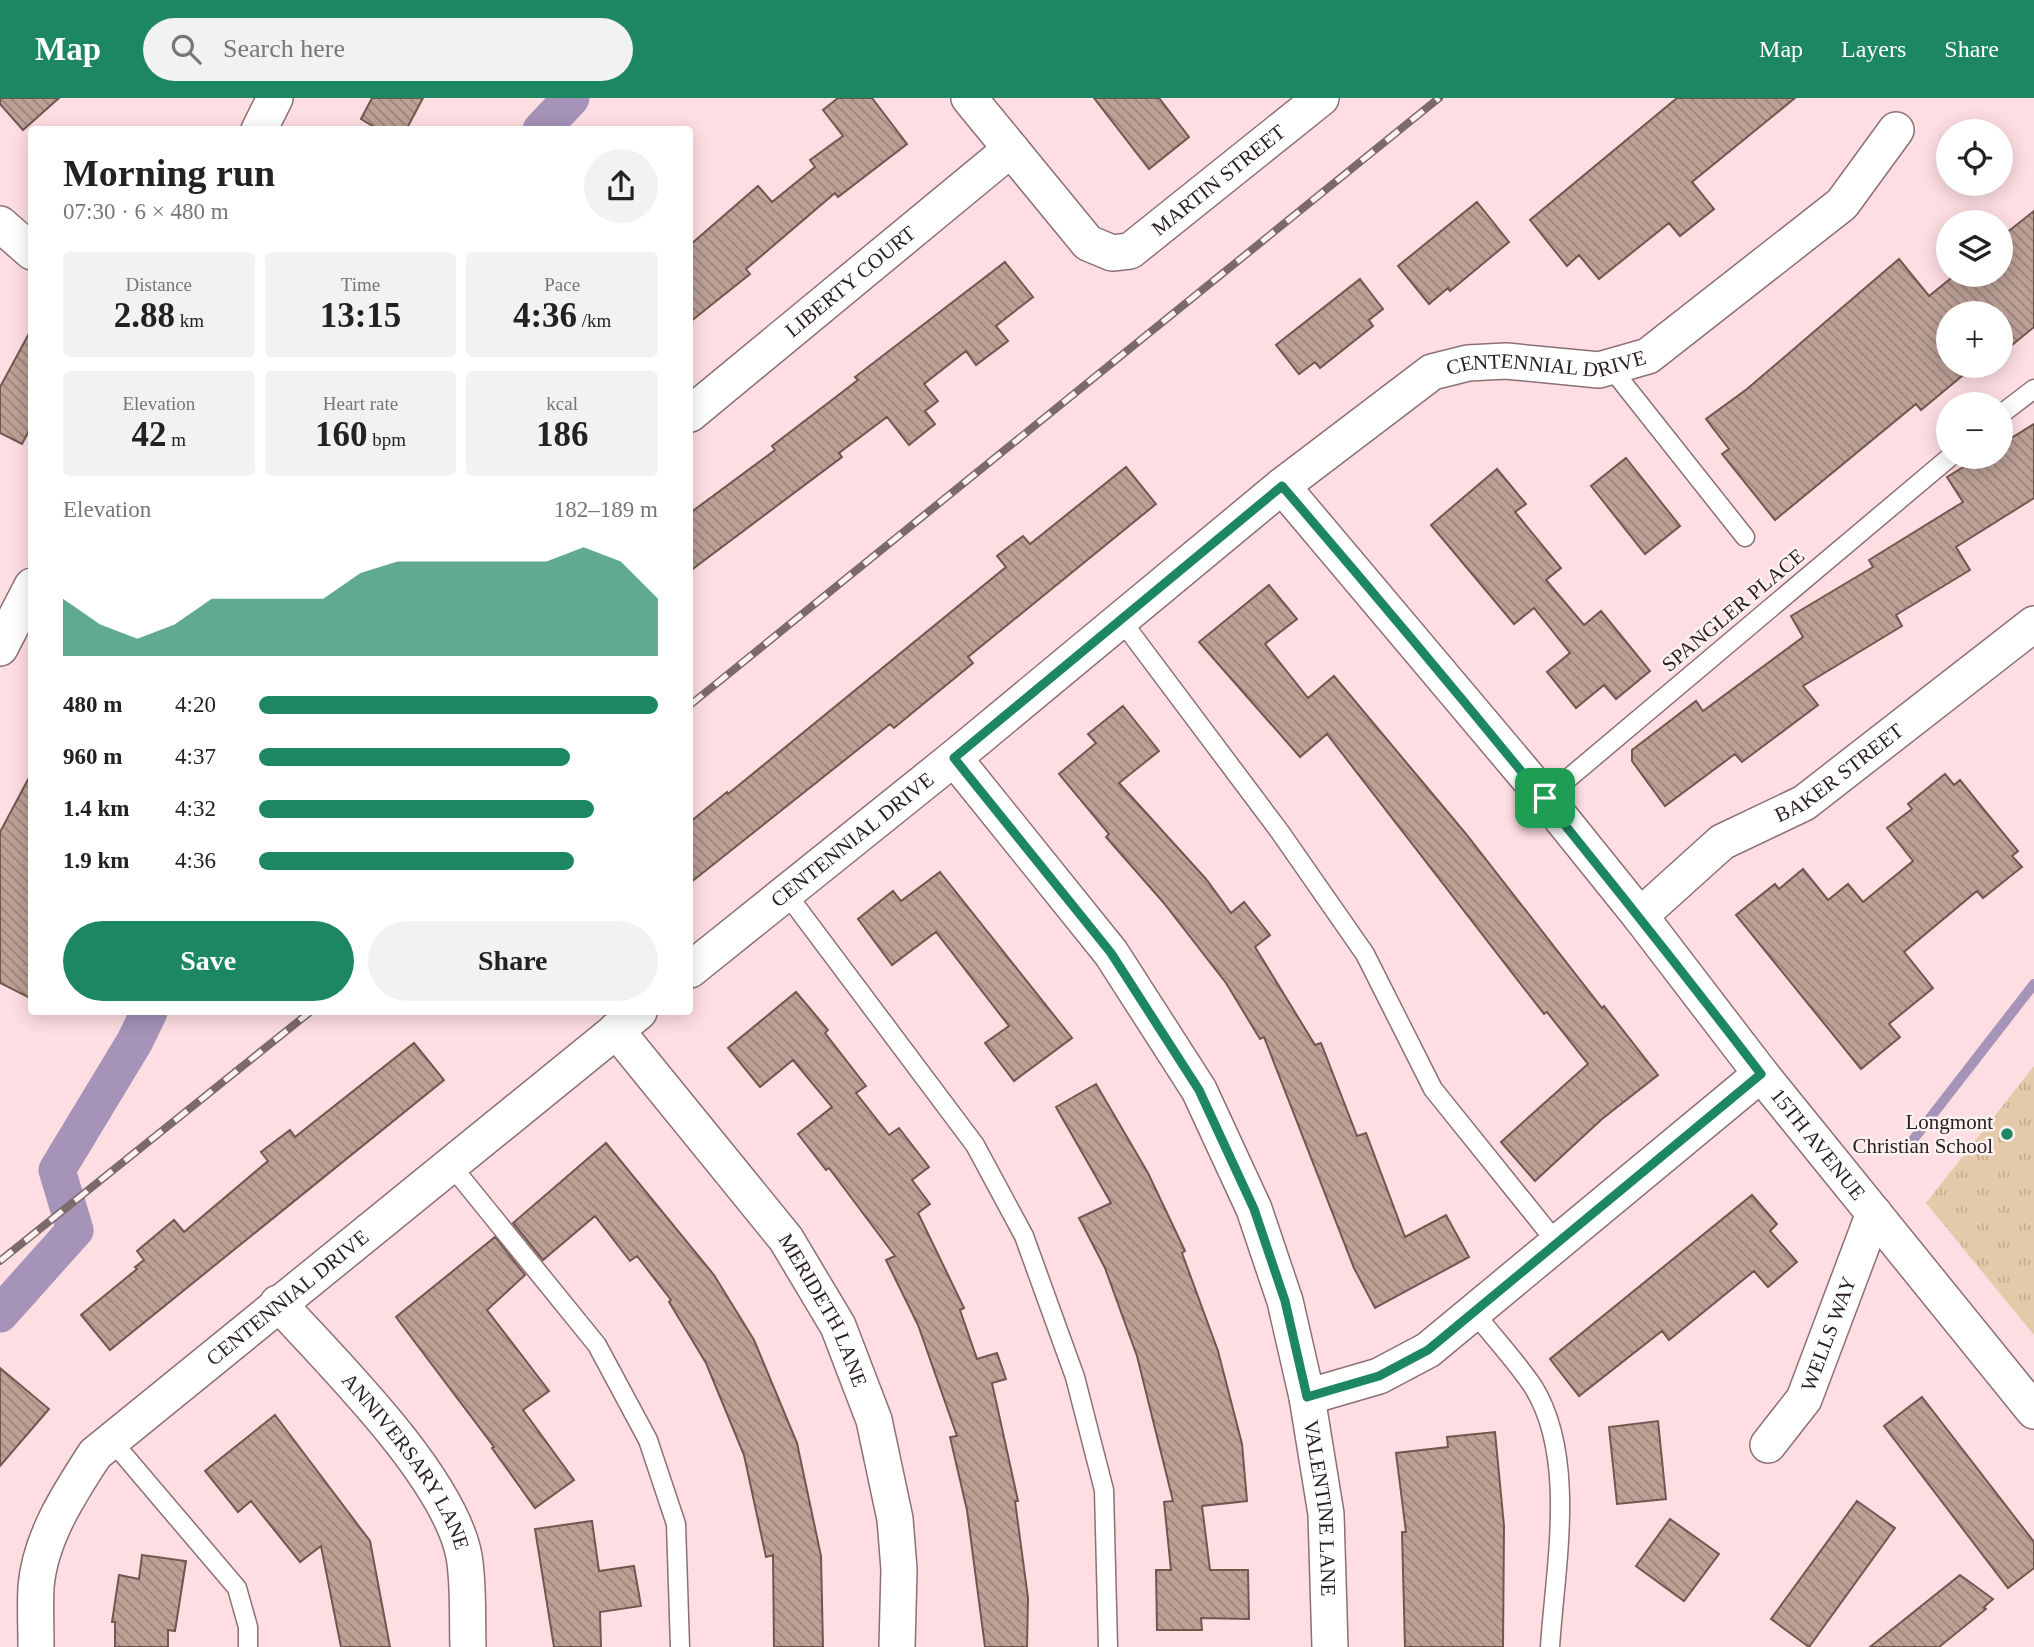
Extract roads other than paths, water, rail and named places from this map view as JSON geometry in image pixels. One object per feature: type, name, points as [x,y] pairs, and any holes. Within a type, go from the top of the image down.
[{"type":"street","points":[[262,126],[275,98]]},
{"type":"street","points":[[970,98],[1011,149]]},
{"type":"street","name":"MARTIN STREET","points":[[1011,149],[1088,243],[1112,253],[1130,251],[1321,98]]},
{"type":"street","name":"CENTENNIAL DRIVE","points":[[693,969],[954,758],[1282,486],[1432,372],[1468,363],[1506,361],[1600,370],[1648,356],[1842,204],[1896,130]]},
{"type":"street","name":"LIBERTY COURT","points":[[693,412],[1011,149]]},
{"type":"street","points":[[0,224],[28,248]]},
{"type":"street","name":"15TH AVENUE","points":[[1282,486],[1545,798],[1761,1074],[2034,1411]]},
{"type":"street","points":[[0,648],[28,594]]},
{"type":"street","name":"BAKER STREET","points":[[1640,916],[1722,842],[1804,803],[2034,624]]},
{"type":"street","name":"VALENTINE LANE","points":[[954,758],[1111,953],[1199,1090],[1254,1209],[1285,1301],[1307,1397],[1326,1514],[1330,1647]]},
{"type":"street","name":"CENTENNIAL DRIVE","points":[[36,1647],[36,1584],[51,1532],[66,1499],[95,1454],[627,1021]]},
{"type":"street","name":"MERIDETH LANE","points":[[627,1021],[786,1239],[838,1326],[874,1420],[895,1519],[899,1569],[897,1647]]},
{"type":"street","points":[[1307,1397],[1379,1376],[1428,1350],[1761,1074]]},
{"type":"street","name":"WELLS WAY","points":[[1768,1445],[1804,1399],[1874,1213]]},
{"type":"street","name":"ANNIVERSARY LANE","points":[[278,1303],[377,1411],[445,1503],[464,1555],[468,1647]]},
{"type":"lane","points":[[1611,368],[1745,537]]},
{"type":"lane","points":[[2013,405],[2034,389]]},
{"type":"lane","name":"SPANGLER PLACE","points":[[1545,798],[1936,469]]},
{"type":"lane","points":[[1121,620],[1280,832],[1365,954],[1433,1089],[1557,1243]]},
{"type":"lane","points":[[786,892],[975,1145],[1024,1236],[1075,1377],[1104,1490],[1108,1647]]},
{"type":"lane","points":[[450,1164],[597,1346],[648,1440],[676,1524],[680,1647]]},
{"type":"lane","points":[[1474,1312],[1534,1389],[1554,1441],[1560,1484],[1550,1647]]},
{"type":"lane","points":[[112,1441],[237,1588],[248,1627],[248,1647]]},
{"type":"waterway","points":[[545,126],[571,98]]},
{"type":"waterway","points":[[1906,1149],[2034,984]]},
{"type":"waterway","points":[[0,1314],[75,1230],[57,1170],[135,1041],[148,1015]]},
{"type":"railway","points":[[693,703],[1439,98]]},
{"type":"railway","points":[[0,1261],[306,1015]]},
{"type":"place","name":"Longmont Christian School","points":[[2007,1134]]}]
